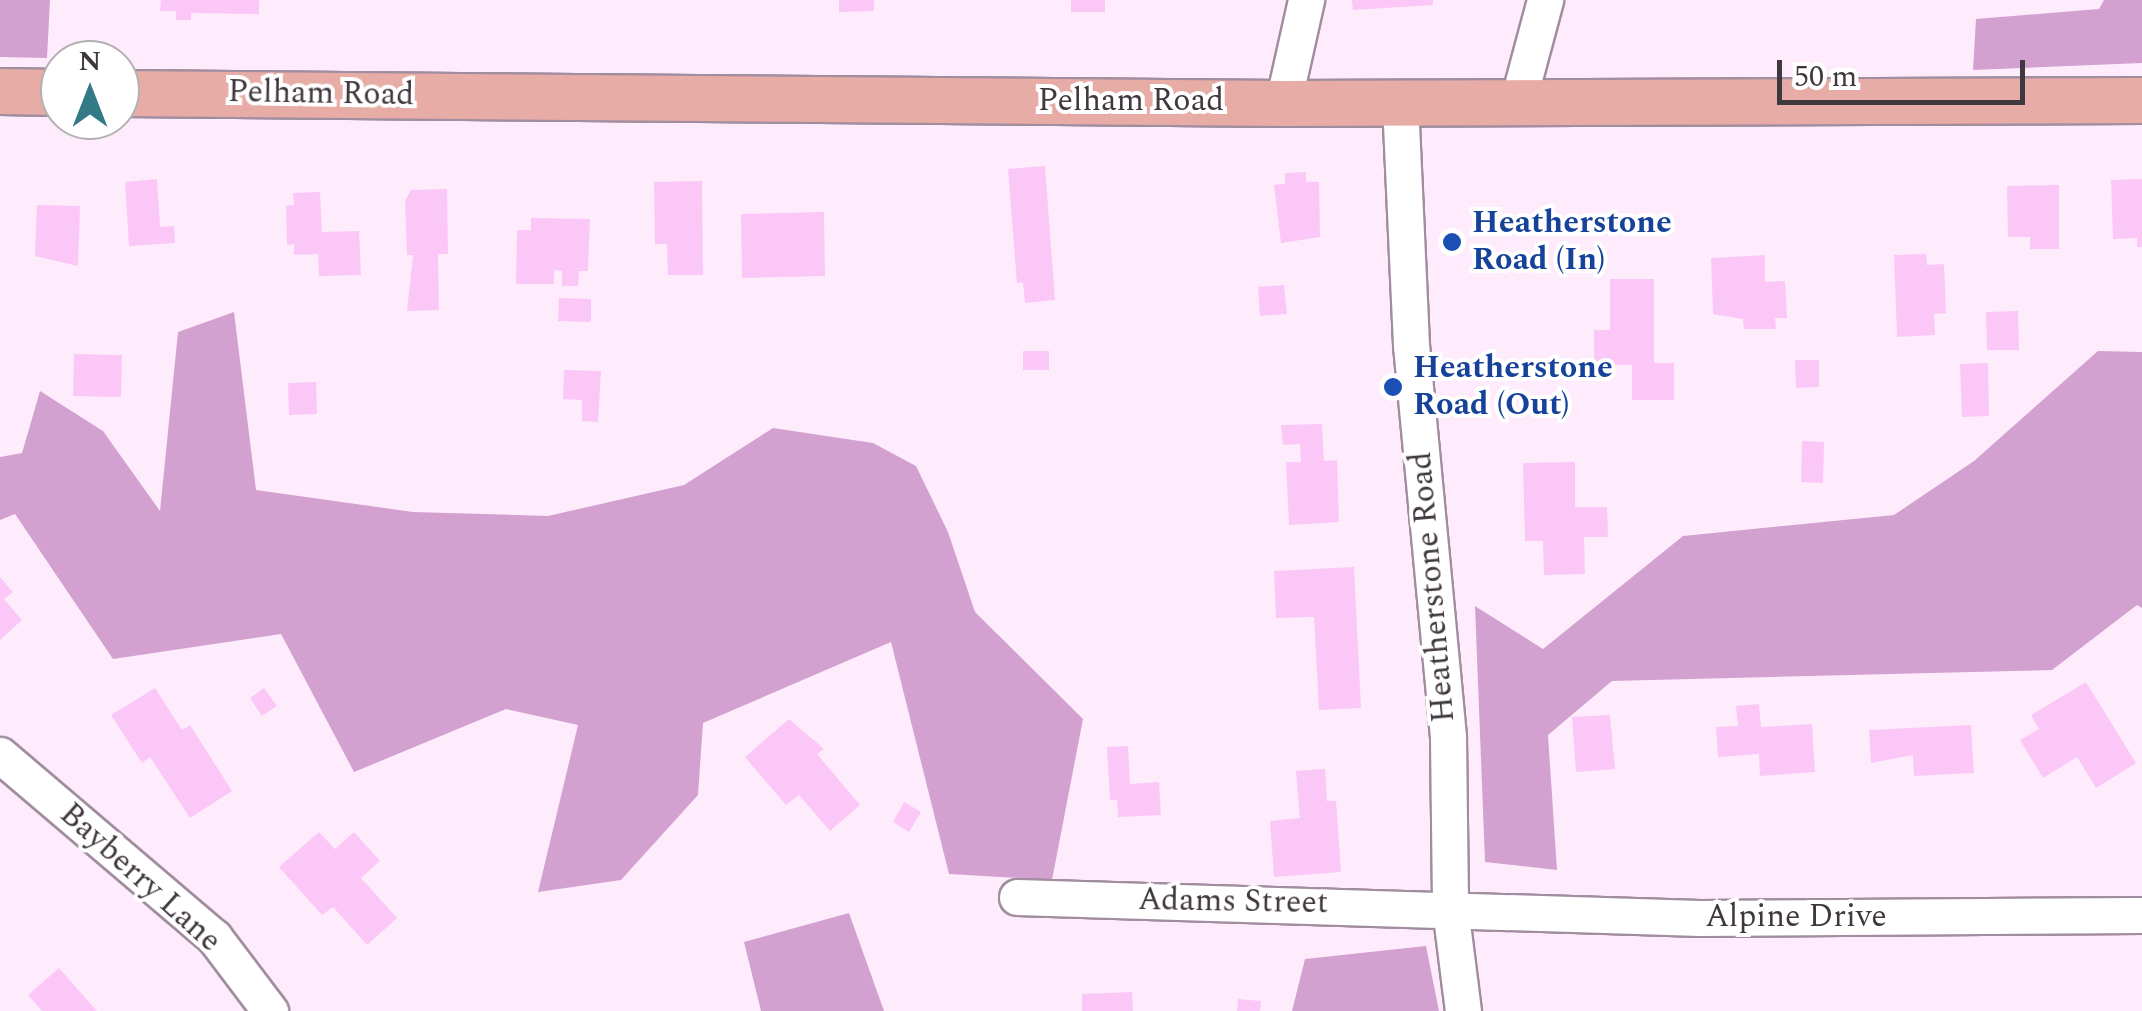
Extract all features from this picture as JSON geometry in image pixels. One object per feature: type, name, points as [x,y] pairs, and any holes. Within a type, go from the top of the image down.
[{"type":"main road","points":[[0,92],[40,92]]},
{"type":"main road","name":"Pelham Road","points":[[140,92],[1284,103],[2142,100]]},
{"type":"street","points":[[1284,103],[1306,0]]},
{"type":"street","points":[[1518,101],[1546,0]]},
{"type":"street","name":"Heatherstone Road","points":[[1400,102],[1411,345],[1448,738],[1450,908],[1463,1011]]},
{"type":"street","name":"Bayberry Lane","points":[[0,754],[214,937],[270,1011]]},
{"type":"street","name":"Adams Street","points":[[1016,897],[1450,908]]},
{"type":"street","name":"Alpine Drive","points":[[1450,908],[1744,918],[2142,916]]},
{"type":"shaded area","points":[[0,0],[50,0],[48,40],[40,40],[40,58],[0,57]]},
{"type":"shaded area","points":[[2104,0],[2142,0],[2142,63],[1973,70],[1976,19],[2099,9]]},
{"type":"shaded area","points":[[234,312],[256,490],[413,512],[548,516],[684,485],[773,428],[873,443],[916,466],[948,532],[975,612],[1083,719],[1052,880],[949,874],[891,642],[703,723],[698,795],[621,880],[538,892],[578,725],[506,709],[354,772],[281,634],[113,659],[15,514],[0,520],[0,457],[22,453],[40,391],[103,431],[160,511],[178,332]]},
{"type":"shaded area","points":[[2098,351],[2142,352],[2142,608],[2137,605],[2052,670],[1612,681],[1548,735],[1557,870],[1485,862],[1475,606],[1543,649],[1683,536],[1894,515],[1974,461]]},
{"type":"shaded area","points":[[849,913],[884,1011],[761,1011],[744,942]]},
{"type":"shaded area","points":[[1426,946],[1439,1011],[1292,1011],[1305,959]]},
{"type":"building","points":[[161,0],[259,0],[259,14],[191,13],[191,20],[176,20],[176,11],[160,11]]},
{"type":"building","points":[[839,0],[874,0],[874,11],[839,12]]},
{"type":"building","points":[[1071,0],[1105,0],[1105,12],[1071,12]]},
{"type":"building","points":[[1352,0],[1433,0],[1433,5],[1353,10]]},
{"type":"building","points":[[1045,166],[1055,300],[1025,303],[1023,282],[1017,283],[1008,169]]},
{"type":"building","points":[[1306,172],[1306,182],[1319,182],[1320,237],[1281,243],[1274,185],[1285,184],[1285,173]]},
{"type":"building","points":[[157,179],[160,227],[174,226],[175,243],[129,246],[125,182]]},
{"type":"building","points":[[2142,179],[2142,247],[2137,247],[2137,238],[2113,239],[2111,180]]},
{"type":"building","points":[[702,181],[703,275],[668,275],[667,244],[655,244],[654,182]]},
{"type":"building","points":[[2059,185],[2059,249],[2030,249],[2030,237],[2008,237],[2007,186]]},
{"type":"building","points":[[447,189],[448,254],[438,254],[439,310],[407,311],[413,255],[407,255],[405,201],[411,190]]},
{"type":"building","points":[[320,192],[322,232],[359,231],[361,275],[319,276],[318,254],[294,255],[294,244],[287,245],[286,206],[294,205],[293,193]]},
{"type":"building","points":[[37,205],[80,206],[78,266],[35,256]]},
{"type":"building","points":[[824,212],[825,276],[742,278],[741,214]]},
{"type":"building","points":[[531,218],[590,219],[588,271],[579,271],[578,286],[562,286],[562,271],[554,270],[554,284],[516,284],[517,230],[531,230]]},
{"type":"building","points":[[1926,254],[1927,265],[1944,264],[1946,313],[1934,314],[1935,335],[1897,337],[1894,255]]},
{"type":"building","points":[[1765,255],[1765,282],[1785,281],[1787,318],[1775,318],[1776,329],[1744,329],[1743,319],[1713,314],[1711,258]]},
{"type":"building","points":[[1610,279],[1654,279],[1654,363],[1674,363],[1674,400],[1632,400],[1632,365],[1594,365],[1594,330],[1610,330]]},
{"type":"building","points":[[1284,285],[1287,314],[1260,316],[1258,287]]},
{"type":"building","points":[[559,298],[591,299],[591,322],[558,321]]},
{"type":"building","points":[[2018,311],[2019,350],[1987,350],[1986,312]]},
{"type":"building","points":[[1023,351],[1049,351],[1049,370],[1023,370]]},
{"type":"building","points":[[74,354],[122,355],[121,397],[73,396]]},
{"type":"building","points":[[1795,360],[1819,360],[1819,387],[1796,388]]},
{"type":"building","points":[[1988,363],[1989,416],[1962,417],[1960,364]]},
{"type":"building","points":[[564,370],[601,371],[598,422],[582,421],[582,400],[563,399]]},
{"type":"building","points":[[316,382],[317,414],[289,415],[288,383]]},
{"type":"building","points":[[1322,424],[1324,461],[1337,460],[1339,522],[1289,525],[1286,462],[1301,462],[1300,444],[1283,445],[1281,425]]},
{"type":"building","points":[[1802,441],[1824,442],[1823,483],[1801,482]]},
{"type":"building","points":[[1575,462],[1575,507],[1607,507],[1608,537],[1584,537],[1585,574],[1544,575],[1543,541],[1525,541],[1523,463]]},
{"type":"building","points":[[1354,567],[1361,708],[1319,710],[1314,617],[1276,618],[1274,571]]},
{"type":"building","points":[[0,577],[13,592],[4,599],[22,620],[0,640]]},
{"type":"building","points":[[2086,682],[2136,763],[2096,788],[2077,757],[2043,778],[2020,740],[2039,729],[2031,715]]},
{"type":"building","points":[[155,688],[182,730],[190,725],[232,791],[190,818],[150,757],[142,763],[111,715]]},
{"type":"building","points":[[264,688],[277,706],[262,716],[250,698]]},
{"type":"building","points":[[1759,704],[1761,727],[1812,724],[1815,772],[1760,776],[1759,754],[1718,757],[1716,727],[1738,726],[1736,706]]},
{"type":"building","points":[[1610,715],[1615,769],[1576,772],[1572,717]]},
{"type":"building","points":[[789,719],[824,749],[817,754],[860,805],[830,831],[799,795],[786,805],[745,757]]},
{"type":"building","points":[[1971,725],[1974,773],[1914,776],[1913,755],[1871,763],[1869,730]]},
{"type":"building","points":[[1128,746],[1130,784],[1159,782],[1161,815],[1118,817],[1117,800],[1110,800],[1107,747]]},
{"type":"building","points":[[1325,769],[1327,801],[1336,801],[1341,872],[1274,877],[1270,821],[1300,818],[1296,771]]},
{"type":"building","points":[[904,802],[921,812],[909,832],[893,822]]},
{"type":"building","points":[[319,832],[335,849],[354,832],[380,861],[361,878],[397,918],[367,945],[333,907],[322,915],[279,867]]},
{"type":"building","points":[[59,968],[97,1011],[42,1011],[28,995]]},
{"type":"building","points":[[1132,992],[1133,1011],[1082,1011],[1082,994]]},
{"type":"building","points":[[1238,999],[1261,1001],[1260,1011],[1237,1011]]},
{"type":"place","name":"Heatherstone Road (In)","points":[[1452,242]]},
{"type":"place","name":"Heatherstone Road (Out)","points":[[1393,387]]}]
